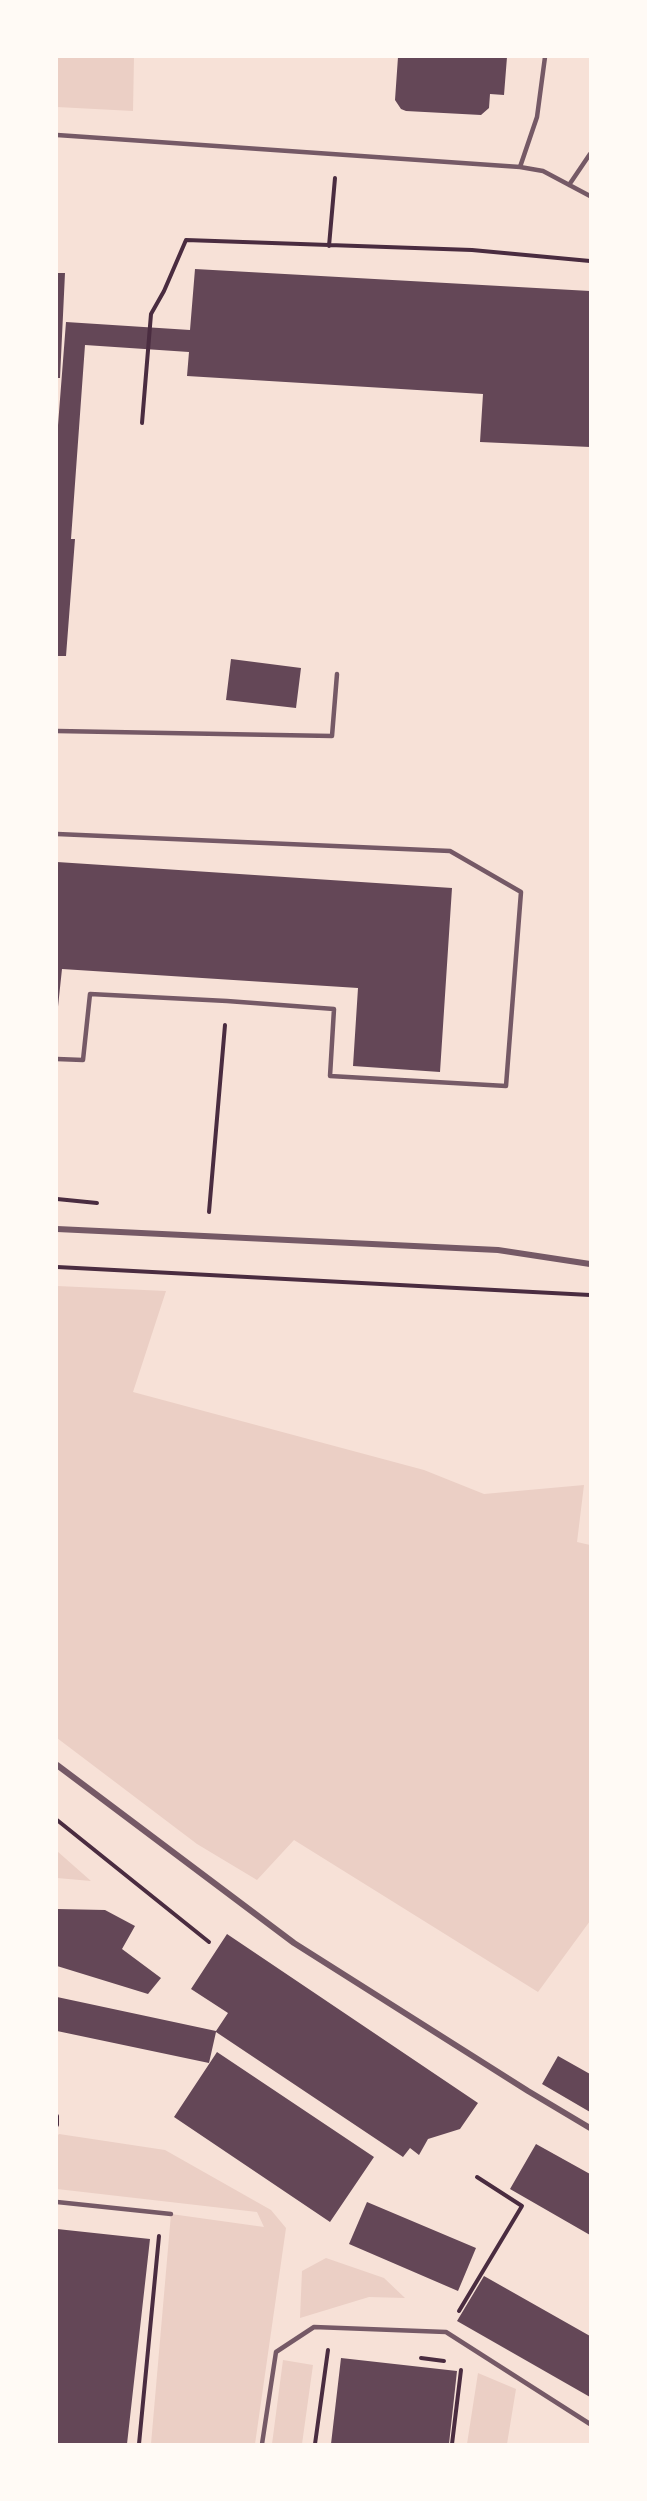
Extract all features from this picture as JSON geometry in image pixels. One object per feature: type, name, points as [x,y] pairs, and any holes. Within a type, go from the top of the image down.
[{"type":"street","points":[[57,1229],[498,1250],[590,1264]]},
{"type":"street","points":[[57,1765],[294,1943],[590,2128]]},
{"type":"lane","points":[[520,167],[537,117],[545,57]]},
{"type":"lane","points":[[57,135],[520,167],[543,171],[590,196]]},
{"type":"lane","points":[[569,185],[590,154]]},
{"type":"lane","points":[[57,731],[332,736],[338,674]]},
{"type":"lane","points":[[57,834],[450,851],[521,892],[506,1086],[330,1076],[334,1009],[227,1001],[90,994],[82,1060],[57,1059]]},
{"type":"lane","points":[[57,2202],[171,2214]]},
{"type":"lane","points":[[262,2444],[276,2352],[315,2327],[446,2332],[590,2424]]},
{"type":"path","points":[[329,246],[337,153]]},
{"type":"path","points":[[142,423],[151,314],[164,291],[186,240],[472,250],[590,261]]},
{"type":"path","points":[[207,1237],[227,1001]]},
{"type":"path","points":[[57,1267],[590,1295]]},
{"type":"path","points":[[57,1820],[209,1942]]},
{"type":"path","points":[[57,2116],[57,2125]]},
{"type":"path","points":[[446,2332],[522,2206],[477,2177]]},
{"type":"path","points":[[139,2444],[161,2214]]},
{"type":"path","points":[[315,2444],[328,2346]]},
{"type":"path","points":[[417,2357],[451,2361]]},
{"type":"path","points":[[452,2444],[462,2363]]},
{"type":"shaded area","points":[[57,57],[134,57],[133,111],[57,107]]},
{"type":"shaded area","points":[[57,1286],[166,1291],[133,1392],[424,1470],[484,1494],[584,1485],[577,1542],[590,1545],[590,1921],[538,1992],[294,1840],[257,1880],[197,1844],[57,1738]]},
{"type":"shaded area","points":[[57,1851],[91,1881],[57,1878]]},
{"type":"shaded area","points":[[59,2134],[165,2150],[271,2210],[286,2228],[255,2444],[151,2444],[171,2214],[264,2227],[257,2212],[57,2189],[57,2136]]},
{"type":"shaded area","points":[[326,2258],[384,2278],[405,2298],[369,2297],[300,2318],[302,2271]]},
{"type":"shaded area","points":[[283,2360],[313,2365],[302,2444],[272,2444]]},
{"type":"shaded area","points":[[478,2373],[516,2389],[507,2444],[467,2444]]},
{"type":"building","points":[[398,57],[507,57],[504,95],[490,94],[489,108],[481,115],[406,111],[401,109],[395,100]]},
{"type":"building","points":[[195,269],[590,291],[590,447],[480,442],[483,394],[187,376],[189,352],[85,345],[71,539],[75,539],[66,656],[57,656],[57,438],[66,322],[190,330]]},
{"type":"building","points":[[57,273],[65,273],[60,378],[57,378]]},
{"type":"building","points":[[231,659],[301,668],[296,708],[226,700]]},
{"type":"building","points":[[57,862],[452,888],[440,1072],[353,1066],[358,988],[62,969],[57,1016]]},
{"type":"building","points":[[57,1909],[105,1910],[135,1926],[122,1949],[161,1978],[148,1994],[57,1966]]},
{"type":"building","points":[[227,1934],[478,2103],[460,2129],[428,2139],[419,2155],[410,2148],[403,2157],[216,2032],[209,2063],[57,2031],[57,1997],[216,2031],[228,2013],[191,1989]]},
{"type":"building","points":[[217,2052],[374,2157],[330,2222],[174,2117]]},
{"type":"building","points":[[558,2056],[590,2074],[590,2112],[542,2084]]},
{"type":"building","points":[[536,2144],[590,2174],[590,2235],[510,2189]]},
{"type":"building","points":[[367,2202],[476,2248],[458,2291],[349,2244]]},
{"type":"building","points":[[57,2229],[150,2239],[127,2444],[57,2444]]},
{"type":"building","points":[[484,2276],[590,2336],[590,2397],[457,2321]]},
{"type":"building","points":[[341,2358],[457,2371],[449,2444],[331,2444]]}]
